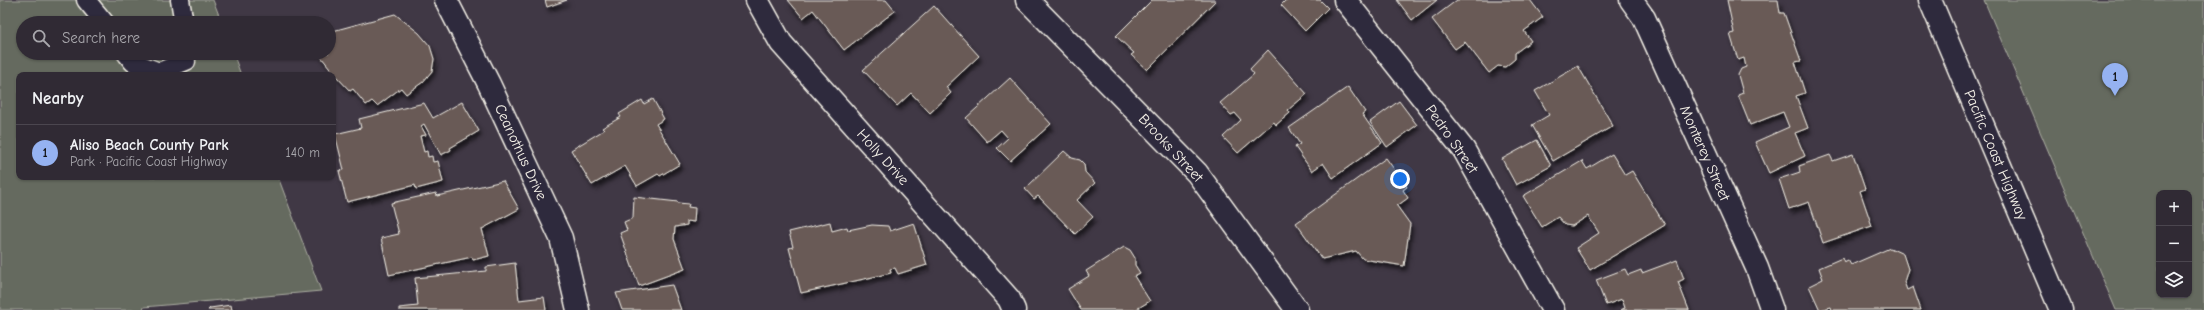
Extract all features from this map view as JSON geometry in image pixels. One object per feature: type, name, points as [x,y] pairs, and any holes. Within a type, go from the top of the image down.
[{"type":"main road","name":"Ceanothus Drive","points":[[446,0],[489,84],[561,238],[578,310]]},
{"type":"main road","name":"Holly Drive","points":[[757,0],[781,43],[1009,299],[1014,310]]},
{"type":"main road","name":"Brooks Street","points":[[1028,0],[1197,174],[1297,310]]},
{"type":"main road","name":"Pedro Street","points":[[1345,0],[1464,150],[1553,310]]},
{"type":"main road","name":"Monterey Street","points":[[1631,0],[1644,18],[1757,268],[1772,310]]},
{"type":"main road","name":"Pacific Coast Highway","points":[[1930,0],[2061,310]]},
{"type":"lane","points":[[86,0],[99,16]]},
{"type":"lane","points":[[180,0],[183,16]]},
{"type":"lane","points":[[131,60],[133,62],[159,72],[186,60]]},
{"type":"green space","points":[[0,0],[213,0],[219,16],[16,16],[16,60],[236,60],[240,72],[16,72],[16,180],[279,180],[321,291],[144,307],[143,310],[0,310]]},
{"type":"green space","points":[[1984,0],[2204,0],[2204,310],[2116,310]]},
{"type":"building","points":[[545,0],[567,0],[547,7]]},
{"type":"building","points":[[788,0],[886,0],[895,11],[844,50],[813,10],[803,18]]},
{"type":"building","points":[[1152,0],[1216,0],[1147,70],[1131,55],[1134,53],[1116,36]]},
{"type":"building","points":[[1286,0],[1320,0],[1328,8],[1305,31],[1281,5]]},
{"type":"building","points":[[1397,0],[1437,0],[1412,20]]},
{"type":"building","points":[[1457,0],[1530,0],[1543,17],[1524,31],[1531,41],[1515,53],[1515,59],[1505,67],[1498,66],[1489,73],[1465,42],[1455,49],[1432,19]]},
{"type":"building","points":[[1727,0],[1778,0],[1780,13],[1784,13],[1801,61],[1795,62],[1805,93],[1796,96],[1808,128],[1795,133],[1805,156],[1769,173],[1755,142],[1789,127],[1783,112],[1750,125],[1738,95],[1743,93],[1738,75],[1741,69],[1746,67],[1744,58],[1738,60],[1730,34],[1734,33]]},
{"type":"building","points":[[934,6],[979,56],[946,87],[951,93],[930,113],[911,93],[897,106],[863,70]]},
{"type":"building","points":[[395,14],[419,33],[430,46],[434,59],[432,71],[423,82],[406,94],[401,88],[377,106],[372,101],[366,105],[353,89],[350,91],[336,76],[336,72],[333,72],[324,60],[336,60],[336,30]]},
{"type":"building","points":[[1268,50],[1307,94],[1288,110],[1290,113],[1276,125],[1274,122],[1238,153],[1223,137],[1241,120],[1235,113],[1231,115],[1220,103],[1254,74],[1250,69]]},
{"type":"building","points":[[1578,66],[1613,126],[1553,161],[1532,125],[1549,115],[1535,91]]},
{"type":"building","points":[[1010,78],[1051,124],[1010,161],[997,148],[1008,138],[1001,130],[987,142],[966,118]]},
{"type":"building","points":[[1348,87],[1365,112],[1362,114],[1382,143],[1333,178],[1323,163],[1312,171],[1295,147],[1300,144],[1289,128]]},
{"type":"building","points":[[653,99],[664,119],[656,124],[680,164],[660,176],[658,174],[637,186],[625,166],[592,185],[571,150],[604,130],[602,128],[621,117],[619,114],[642,100],[644,104]]},
{"type":"building","points":[[1399,101],[1417,125],[1387,147],[1370,122]]},
{"type":"building","points":[[462,102],[479,131],[441,155],[424,124],[421,126],[426,135],[420,136],[424,152],[427,151],[428,157],[432,156],[433,162],[438,161],[443,182],[416,189],[415,185],[347,202],[339,171],[344,170],[336,134],[361,128],[359,119],[424,103],[433,118]]},
{"type":"building","points":[[1537,140],[1551,166],[1516,185],[1502,159]]},
{"type":"building","points":[[1064,151],[1072,158],[1080,160],[1084,164],[1085,172],[1095,183],[1077,200],[1093,217],[1075,234],[1038,196],[1034,199],[1025,189]]},
{"type":"building","points":[[1612,154],[1625,175],[1632,171],[1665,225],[1590,270],[1576,248],[1599,233],[1588,216],[1572,226],[1565,225],[1558,217],[1542,227],[1523,196],[1582,161],[1587,169]]},
{"type":"building","points":[[1853,154],[1865,189],[1860,191],[1872,226],[1823,243],[1809,202],[1789,209],[1779,179],[1800,172],[1799,166],[1830,155],[1833,161]]},
{"type":"building","points":[[1386,158],[1407,187],[1403,190],[1408,198],[1397,206],[1410,224],[1404,266],[1363,259],[1356,251],[1322,259],[1296,223]]},
{"type":"building","points":[[503,181],[519,209],[482,229],[489,256],[473,260],[472,257],[389,275],[381,238],[399,234],[391,203],[436,193],[437,196]]},
{"type":"building","points":[[634,197],[678,202],[689,204],[688,207],[695,208],[694,222],[687,221],[687,225],[675,227],[674,239],[685,269],[639,286],[620,233],[627,230],[624,222],[633,218]]},
{"type":"building","points":[[830,222],[832,231],[847,227],[848,230],[872,225],[888,226],[890,231],[914,223],[927,265],[898,274],[895,268],[890,269],[891,273],[801,293],[789,248],[793,247],[789,232]]},
{"type":"building","points":[[1124,247],[1130,250],[1135,258],[1135,265],[1140,273],[1134,276],[1150,301],[1135,310],[1081,310],[1068,289],[1089,276],[1086,271]]},
{"type":"building","points":[[1890,248],[1903,254],[1908,269],[1904,282],[1907,290],[1913,287],[1921,310],[1832,310],[1831,307],[1820,310],[1809,286],[1823,279],[1819,268],[1842,258],[1844,262],[1848,260],[1851,265]]},
{"type":"building","points":[[1677,260],[1684,279],[1678,282],[1689,310],[1620,310],[1625,308],[1622,299],[1606,305],[1596,280],[1625,269],[1628,275],[1641,270],[1642,273]]},
{"type":"building","points":[[515,263],[519,300],[544,297],[546,310],[399,310],[399,308],[418,306],[415,278],[486,271],[486,267]]},
{"type":"building","points":[[672,285],[681,310],[622,310],[616,293]]},
{"type":"building","points":[[231,305],[232,310],[208,310],[210,308]]},
{"type":"place","name":"Aliso Beach County Park","points":[[2115,96]]}]
